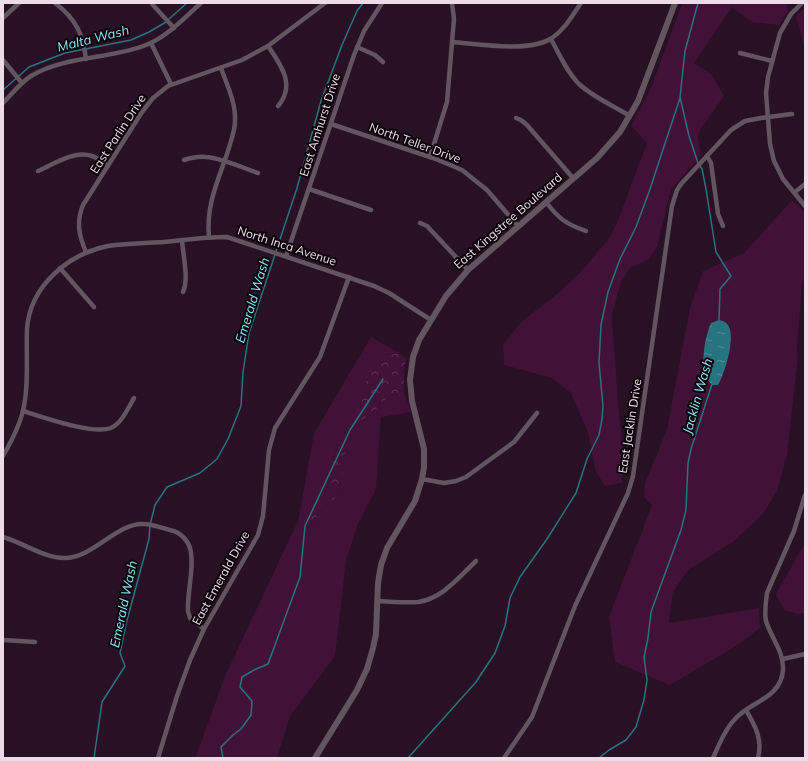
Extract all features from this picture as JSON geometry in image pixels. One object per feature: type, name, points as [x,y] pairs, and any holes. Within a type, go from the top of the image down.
[{"type":"street","points":[[3,18],[19,3]]},
{"type":"street","points":[[55,3],[61,5],[79,30],[86,59]]},
{"type":"street","points":[[3,104],[22,83],[31,76],[44,70],[137,48],[151,43],[174,28],[201,3]]},
{"type":"street","name":"East Parlin Drive","points":[[86,252],[80,237],[79,222],[80,212],[83,205],[142,112],[153,98],[171,84],[242,60],[268,46],[324,3]]},
{"type":"street","name":"East Amhurst Drive","points":[[286,256],[357,47],[369,21],[382,3]]},
{"type":"street","points":[[430,157],[447,102],[454,19],[452,3]]},
{"type":"street","points":[[452,42],[522,46],[536,44],[551,39],[565,26],[581,3]]},
{"type":"street","name":"East Kingstree Boulevard","points":[[315,758],[357,690],[367,669],[375,641],[379,575],[384,554],[414,501],[422,479],[424,449],[412,401],[410,386],[410,374],[416,346],[430,320],[448,293],[468,270],[605,149],[620,132],[630,116],[645,84],[675,3]]},
{"type":"street","points":[[802,3],[791,14],[783,26],[777,41],[768,76],[766,93],[770,144],[774,161],[783,179],[805,206]]},
{"type":"street","points":[[152,4],[174,28]]},
{"type":"street","points":[[551,39],[571,74],[580,84],[591,93],[630,116]]},
{"type":"street","points":[[151,43],[171,84]]},
{"type":"street","points":[[268,46],[284,70],[286,80],[286,91],[278,106]]},
{"type":"street","points":[[357,47],[375,55],[383,62]]},
{"type":"street","points":[[740,53],[772,61]]},
{"type":"street","points":[[3,60],[22,83]]},
{"type":"street","points":[[209,237],[209,211],[234,129],[235,115],[233,102],[221,68]]},
{"type":"street","name":"East Jacklin Drive","points":[[504,758],[532,717],[575,606],[628,493],[633,476],[672,206],[677,190],[731,130],[745,121],[792,114]]},
{"type":"street","points":[[516,118],[522,120],[527,125],[573,178]]},
{"type":"street","name":"North Teller Drive","points":[[331,124],[453,165],[472,177],[487,190],[518,226]]},
{"type":"street","points":[[38,171],[80,154],[92,156],[108,166]]},
{"type":"street","points":[[184,160],[206,156],[258,173]]},
{"type":"street","points":[[707,156],[711,163],[718,214],[723,226]]},
{"type":"street","points":[[795,192],[805,184]]},
{"type":"street","points":[[309,189],[371,210]]},
{"type":"street","points":[[546,202],[562,220],[571,226],[586,231]]},
{"type":"street","points":[[420,224],[427,226],[468,270]]},
{"type":"street","name":"North Inca Avenue","points":[[3,456],[16,431],[23,411],[27,328],[31,310],[38,295],[47,282],[60,268],[86,252],[109,246],[209,237],[227,237],[349,277],[389,292],[430,320]]},
{"type":"street","points":[[182,240],[185,284],[182,292]]},
{"type":"street","points":[[60,268],[94,307]]},
{"type":"street","name":"East Emerald Drive","points":[[158,758],[190,660],[204,629],[258,535],[263,516],[269,450],[275,428],[320,357],[349,277]]},
{"type":"street","points":[[23,411],[56,421],[89,428],[104,429],[112,427],[118,423],[134,398]]},
{"type":"street","points":[[422,479],[444,483],[466,478],[514,442],[537,412]]},
{"type":"street","points":[[713,758],[730,724],[746,710],[764,700],[780,684],[783,672],[783,659],[766,620],[765,604],[767,593],[794,531],[805,495]]},
{"type":"street","points":[[3,537],[51,556],[66,558],[79,556],[118,533],[138,524],[176,531],[181,534],[187,542],[192,553],[188,611],[190,618],[204,629]]},
{"type":"street","points":[[377,601],[410,602],[425,600],[446,589],[476,562]]},
{"type":"street","points":[[3,640],[36,642]]},
{"type":"street","points":[[783,659],[805,654]]},
{"type":"street","points":[[746,710],[760,739],[758,758]]},
{"type":"green space","points":[[682,3],[786,3],[788,11],[779,25],[752,22],[732,7],[694,63],[712,75],[724,96],[700,130],[698,137],[701,156],[671,189],[657,247],[649,259],[630,268],[620,284],[612,316],[618,403],[623,448],[622,483],[605,486],[596,472],[588,433],[571,393],[552,378],[504,365],[503,345],[522,321],[556,295],[579,274],[608,240],[617,223],[647,143],[631,126],[651,88]]},
{"type":"green space","points":[[805,8],[805,50],[796,16]]},
{"type":"green space","points":[[792,200],[805,213],[805,276],[802,282],[797,348],[798,356],[787,455],[777,491],[763,514],[733,542],[688,570],[673,592],[669,623],[759,608],[760,628],[736,646],[670,685],[615,662],[609,617],[652,505],[644,497],[645,483],[667,429],[690,308],[703,271],[744,253]]},
{"type":"green space","points":[[371,337],[399,353],[384,355],[363,398],[357,416],[362,421],[372,414],[382,402],[393,394],[404,391],[411,412],[381,417],[376,489],[358,524],[346,561],[335,656],[290,716],[277,758],[195,758],[226,674],[298,521],[314,433]],"holes":[[[339,444],[342,468],[341,482],[335,498],[321,509],[312,526],[311,519],[328,494],[333,482],[334,457]]]},
{"type":"green space","points":[[399,353],[406,358],[404,391],[393,394],[382,402],[372,414],[361,421],[356,416],[363,398],[367,377],[373,367],[384,355]]},
{"type":"green space","points":[[339,444],[345,453],[341,482],[335,498],[321,509],[310,529],[309,525],[313,515],[332,485],[334,456]]},
{"type":"green space","points":[[805,543],[805,613],[797,614],[784,610],[776,594]]},
{"type":"water","points":[[719,320],[728,325],[731,333],[731,340],[726,365],[721,380],[718,385],[712,385],[705,372],[704,355],[706,338],[711,323]]},
{"type":"waterway","name":"Malta Wash","points":[[169,19],[187,3]]},
{"type":"waterway","name":"Emerald Wash","points":[[94,758],[102,702],[125,666],[120,653],[126,624],[149,539],[150,525],[155,505],[167,487],[200,473],[217,459],[228,439],[241,406],[243,372],[249,333],[297,188],[321,101],[342,45],[357,11],[363,3]]},
{"type":"waterway","name":"Jacklin Wash","points":[[698,3],[685,51],[680,97],[689,136],[698,163]]},
{"type":"waterway","name":"Malta Wash","points":[[3,90],[29,67],[65,53],[131,40],[166,22]]},
{"type":"waterway","points":[[408,758],[476,682],[495,653],[505,626],[510,598],[520,577],[547,539],[576,493],[587,459],[599,435],[602,419],[603,406],[599,363],[601,325],[608,292],[620,259],[636,227],[649,192],[680,98]]},
{"type":"waterway","name":"Jacklin Wash","points":[[700,166],[706,189],[716,252],[731,276],[720,289],[719,321]]},
{"type":"waterway","points":[[223,758],[221,747],[241,729],[251,715],[252,701],[240,687],[242,677],[268,664],[300,577],[305,526],[350,430],[383,379]]},
{"type":"waterway","name":"Jacklin Wash","points":[[599,758],[626,740],[636,727],[644,700],[647,680],[644,657],[651,612],[681,530],[686,510],[688,463],[712,384]]}]
